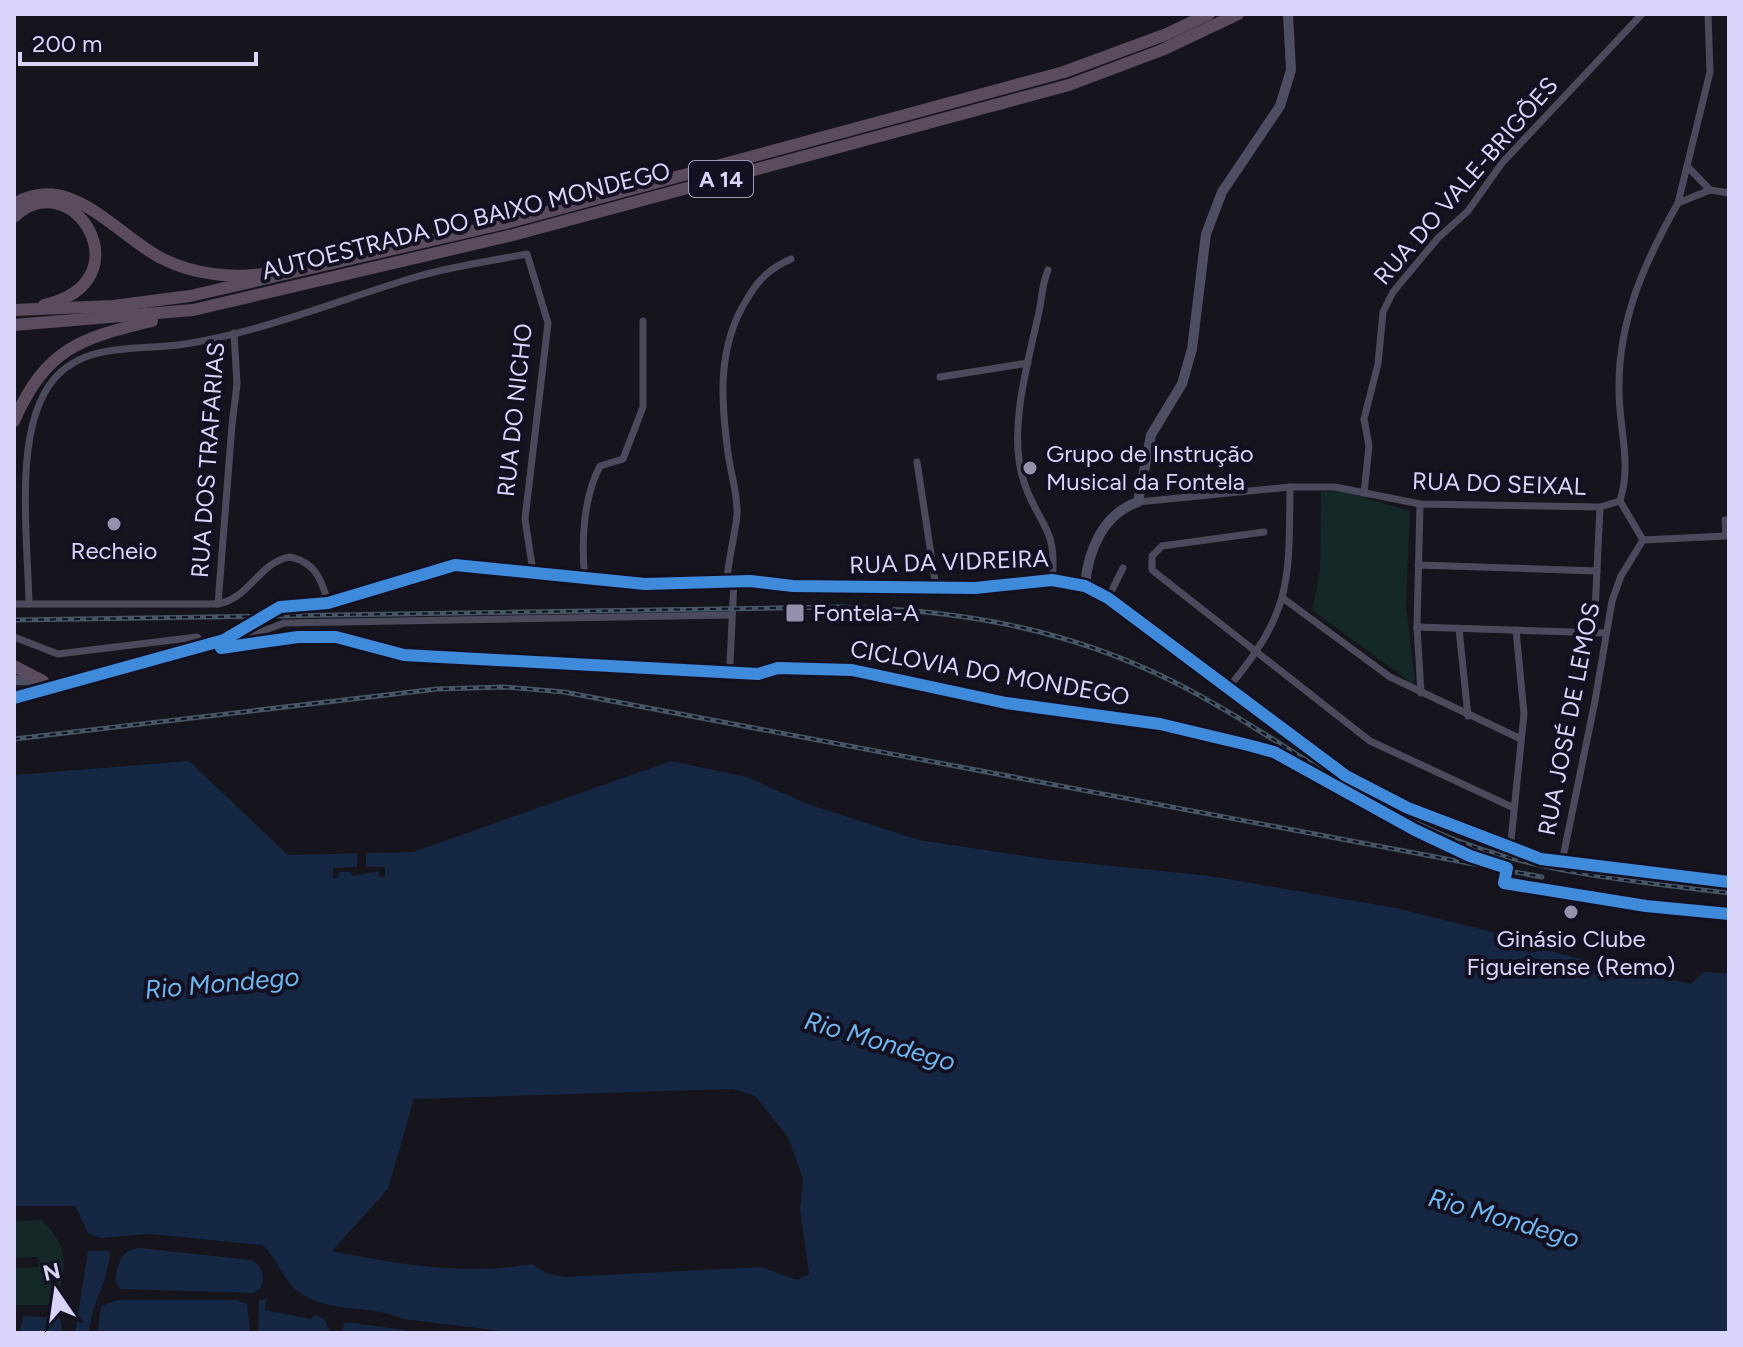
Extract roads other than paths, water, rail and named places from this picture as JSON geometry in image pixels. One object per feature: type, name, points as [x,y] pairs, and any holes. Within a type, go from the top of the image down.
[{"type":"highway","name":"AUTOESTRADA DO BAIXO MONDEGO","points":[[18,310],[113,306],[190,296],[510,222],[1064,72],[1167,34],[1209,14]]},
{"type":"highway","name":"AUTOESTRADA DO BAIXO MONDEGO","points":[[19,324],[193,310],[513,235],[1069,85],[1162,50],[1238,14]]},
{"type":"highway","points":[[14,204],[38,194],[62,195],[83,204],[150,252],[194,270],[230,276],[341,261]]},
{"type":"highway","points":[[14,217],[38,204],[60,204],[80,214],[94,239],[96,264],[84,286],[67,298],[18,310]]},
{"type":"highway","points":[[14,421],[25,397],[47,367],[77,343],[112,328],[193,310]]},
{"type":"highway","points":[[14,666],[43,681]]},
{"type":"street","points":[[1085,586],[1089,561],[1104,526],[1121,508],[1138,502],[1151,435],[1182,384],[1192,349],[1206,234],[1222,192],[1280,106],[1291,70],[1288,14]]},
{"type":"street","name":"RUA DO VALE-BRIGÕES","points":[[1364,493],[1369,446],[1364,419],[1378,364],[1383,312],[1393,292],[1468,211],[1502,163],[1642,14]]},
{"type":"street","points":[[1708,14],[1710,72],[1678,203],[1631,298],[1621,345],[1619,392],[1627,460],[1620,501],[1643,540],[1726,536],[1725,520]]},
{"type":"street","points":[[1687,166],[1710,190]]},
{"type":"street","points":[[1678,203],[1710,190],[1729,193]]},
{"type":"street","name":"RUA DOS TRAFARIAS","points":[[218,604],[232,425],[236,411],[234,333],[293,318],[422,275],[527,254]]},
{"type":"street","name":"RUA DO NICHO","points":[[527,254],[548,323],[525,519],[533,572]]},
{"type":"street","points":[[730,663],[730,581],[737,514],[726,438],[722,383],[725,351],[729,333],[752,291],[765,274],[791,259]]},
{"type":"street","points":[[1048,270],[1028,363],[1021,416],[1022,472],[1035,506],[1046,521],[1055,555],[1052,580]]},
{"type":"street","points":[[585,579],[582,550],[593,480],[600,466],[623,459],[643,407],[643,321]]},
{"type":"street","points":[[29,604],[27,447],[35,409],[55,378],[81,357],[117,349],[188,344],[234,333]]},
{"type":"street","points":[[940,377],[1028,363]]},
{"type":"street","points":[[917,462],[936,587]]},
{"type":"street","points":[[1229,687],[1257,653],[1284,599],[1290,487]]},
{"type":"street","name":"RUA DO SEIXAL","points":[[1138,502],[1290,487],[1335,487],[1420,504],[1600,507],[1620,501]]},
{"type":"street","points":[[1420,504],[1417,627],[1421,693]]},
{"type":"street","points":[[1594,633],[1600,507]]},
{"type":"street","points":[[1264,532],[1166,544],[1156,550],[1151,562],[1157,577],[1370,741],[1514,808]]},
{"type":"street","name":"RUA JOSÉ DE LEMOS","points":[[1562,862],[1595,701],[1604,633],[1621,576],[1643,540]]},
{"type":"street","points":[[14,604],[218,604],[236,598],[268,566],[290,557],[313,567],[323,584],[328,603]]},
{"type":"street","name":"RUA DA VIDREIRA","points":[[63,682],[205,646],[239,633],[273,609],[328,603],[455,565],[645,584],[730,581],[793,586],[975,588],[1052,580],[1085,586],[1108,598],[1346,776],[1408,808],[1510,850],[1562,862],[1729,882]]},
{"type":"street","points":[[1418,565],[1597,571]]},
{"type":"street","points":[[1108,598],[1123,568]]},
{"type":"street","points":[[1284,599],[1390,677],[1521,739]]},
{"type":"street","points":[[239,633],[250,636],[284,623],[731,615]]},
{"type":"street","points":[[1417,627],[1604,633]]},
{"type":"street","points":[[1459,629],[1468,716]]},
{"type":"street","points":[[1510,850],[1524,714],[1516,630]]},
{"type":"street","points":[[14,637],[58,654],[197,637],[205,646]]},
{"type":"street","points":[[14,682],[63,682],[14,696],[14,682]]},
{"type":"water","name":"Rio Mondego","points":[[189,761],[288,855],[413,852],[671,761],[747,777],[805,803],[919,840],[1045,859],[1210,876],[1396,908],[1521,939],[1528,953],[1546,950],[1585,960],[1585,965],[1599,967],[1606,963],[1691,984],[1704,972],[1729,973],[1729,1333],[519,1333],[403,1319],[391,1314],[312,1300],[294,1288],[262,1245],[151,1234],[100,1238],[88,1233],[75,1206],[14,1206],[14,775]],"holes":[[[732,1089],[755,1096],[788,1137],[803,1179],[800,1210],[809,1274],[797,1280],[761,1267],[564,1277],[546,1273],[532,1264],[457,1269],[332,1251],[388,1189],[414,1099]]]},
{"type":"water","points":[[139,1248],[252,1260],[262,1272],[261,1288],[254,1293],[120,1289],[115,1281],[121,1259]]},
{"type":"water","points":[[88,1251],[110,1251],[109,1262],[89,1333],[75,1333]]},
{"type":"water","points":[[266,1299],[265,1310],[310,1319],[316,1315],[325,1320],[330,1333],[258,1333],[259,1300]]},
{"type":"water","points":[[117,1300],[236,1300],[247,1304],[250,1331],[97,1333],[101,1306]]},
{"type":"water","points":[[23,1316],[60,1318],[63,1333],[20,1333]]},
{"type":"water","points":[[344,1323],[354,1323],[425,1333],[341,1333]]},
{"type":"railway","points":[[14,620],[838,607],[967,617],[1092,647],[1172,681],[1390,810],[1459,842],[1573,872],[1729,893]]},
{"type":"railway","points":[[14,739],[437,689],[504,687],[564,692],[1542,877]]},
{"type":"place","name":"Grupo de Instrução Musical da Fontela","points":[[1030,468]]},
{"type":"place","name":"Recheio","points":[[114,524]]},
{"type":"place","name":"Fontela-A","points":[[795,613]]},
{"type":"place","name":"Ginásio Clube Figueirense (Remo)","points":[[1571,912]]}]
